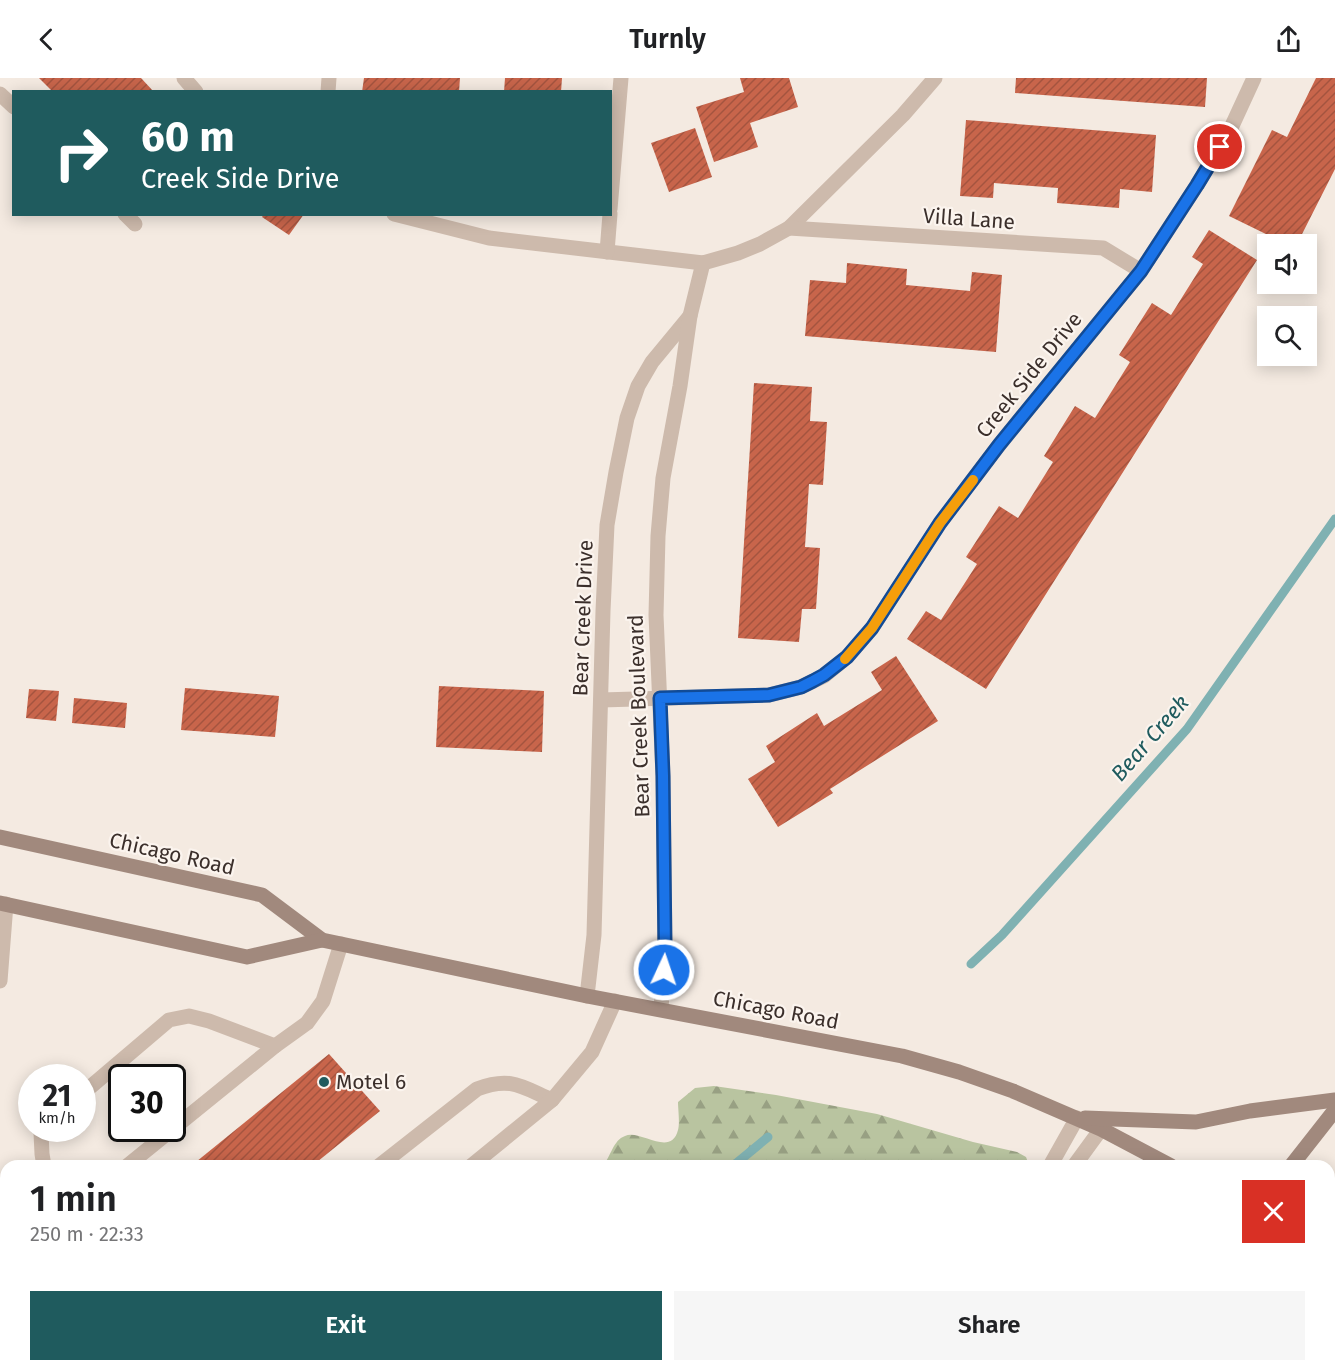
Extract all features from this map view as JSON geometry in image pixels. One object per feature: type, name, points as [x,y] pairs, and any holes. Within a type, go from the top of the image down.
[{"type":"main road","name":"Chicago Road","points":[[0,837],[262,895],[322,940]]},
{"type":"main road","name":"Chicago Road","points":[[3,904],[247,957],[322,940],[587,996],[902,1056],[959,1072],[1013,1091],[1101,1129],[1160,1160]]},
{"type":"main road","points":[[1077,1118],[1196,1122],[1250,1111],[1335,1100]]},
{"type":"main road","points":[[1296,1160],[1335,1110]]},
{"type":"street","points":[[184,78],[194,90]]},
{"type":"street","points":[[612,185],[621,78]]},
{"type":"street","points":[[402,216],[489,238],[703,263],[738,254],[789,228],[903,115],[935,78]]},
{"type":"street","name":"Creek Side Drive","points":[[601,700],[769,695],[801,687],[824,675],[847,657],[872,628],[940,523],[986,462],[1141,271],[1231,128],[1254,78]]},
{"type":"street","points":[[0,94],[12,105]]},
{"type":"street","points":[[607,252],[610,216]]},
{"type":"street","name":"Villa Lane","points":[[789,228],[1102,248],[1141,271]]},
{"type":"street","name":"Bear Creek Drive","points":[[587,996],[594,935],[607,525],[627,418],[638,387],[652,362],[690,316],[703,263]]},
{"type":"street","name":"Bear Creek Boulevard","points":[[660,1009],[665,950],[663,776],[656,615],[658,536],[663,478],[690,316]]},
{"type":"street","points":[[0,981],[3,904]]},
{"type":"street","points":[[134,1160],[275,1046],[307,1023],[323,1001],[341,944]]},
{"type":"street","points":[[478,1160],[552,1100],[592,1052],[615,1001]]},
{"type":"street","points":[[96,1082],[169,1020],[189,1016],[209,1021],[275,1046]]},
{"type":"street","points":[[387,1160],[477,1089],[493,1083],[512,1083],[552,1100]]},
{"type":"street","points":[[1053,1160],[1077,1118]]},
{"type":"street","points":[[1078,1160],[1101,1129]]},
{"type":"street","points":[[41,1142],[43,1160]]},
{"type":"green space","points":[[714,1086],[877,1114],[973,1142],[1017,1152],[1027,1160],[607,1160],[615,1145],[625,1136],[639,1136],[662,1142],[669,1142],[674,1138],[679,1127],[678,1102],[695,1088]]},
{"type":"building","points":[[39,78],[141,78],[152,90],[51,90]]},
{"type":"building","points":[[364,78],[460,78],[459,90],[362,90]]},
{"type":"building","points":[[505,78],[562,78],[561,90],[504,90]]},
{"type":"building","points":[[740,78],[789,78],[798,107],[750,123],[758,147],[714,162],[696,107],[744,92]]},
{"type":"building","points":[[1016,78],[1207,78],[1205,107],[1015,93]]},
{"type":"building","points":[[1316,78],[1335,78],[1335,169],[1302,234],[1266,234],[1229,216],[1272,130],[1287,137]]},
{"type":"building","points":[[966,120],[1156,135],[1152,192],[1120,189],[1119,208],[1057,203],[1058,188],[994,183],[993,198],[960,196]]},
{"type":"building","points":[[695,128],[712,177],[669,192],[651,143]]},
{"type":"building","points":[[263,216],[303,216],[289,235]]},
{"type":"building","points":[[1209,230],[1257,260],[986,689],[907,639],[926,611],[941,620],[977,564],[966,557],[999,506],[1018,518],[1053,462],[1044,456],[1075,406],[1095,418],[1130,362],[1119,355],[1152,303],[1171,315],[1203,264],[1192,257]]},
{"type":"building","points":[[847,263],[907,269],[906,285],[970,291],[972,272],[1002,275],[996,352],[805,336],[810,280],[846,283]]},
{"type":"building","points":[[754,383],[812,387],[810,421],[827,422],[823,485],[809,484],[805,547],[820,548],[816,609],[802,609],[799,642],[738,638]]},
{"type":"building","points":[[896,656],[938,721],[830,789],[833,793],[778,827],[748,779],[775,762],[766,746],[817,713],[824,726],[882,690],[871,672]]},
{"type":"building","points":[[439,686],[544,691],[542,752],[436,747]]},
{"type":"building","points":[[185,688],[279,696],[275,737],[181,730]]},
{"type":"building","points":[[29,689],[59,691],[56,721],[26,718]]},
{"type":"building","points":[[74,698],[127,703],[125,728],[72,723]]},
{"type":"building","name":"Motel 6","points":[[329,1054],[380,1111],[319,1160],[198,1160]]},
{"type":"waterway","name":"Bear Creek","points":[[971,964],[1002,935],[1187,729],[1335,519]]},
{"type":"waterway","name":"Bear Creek","points":[[740,1160],[768,1137]]},
{"type":"slow traffic","points":[[845,659],[872,628],[940,523],[973,480]]},
{"type":"place","name":"Motel 6","points":[[324,1082]]},
{"type":"route","points":[[664,970],[663,776],[660,698],[769,695],[801,687],[824,675],[847,657],[872,628],[940,523],[999,445],[1141,271],[1220,147]]}]
